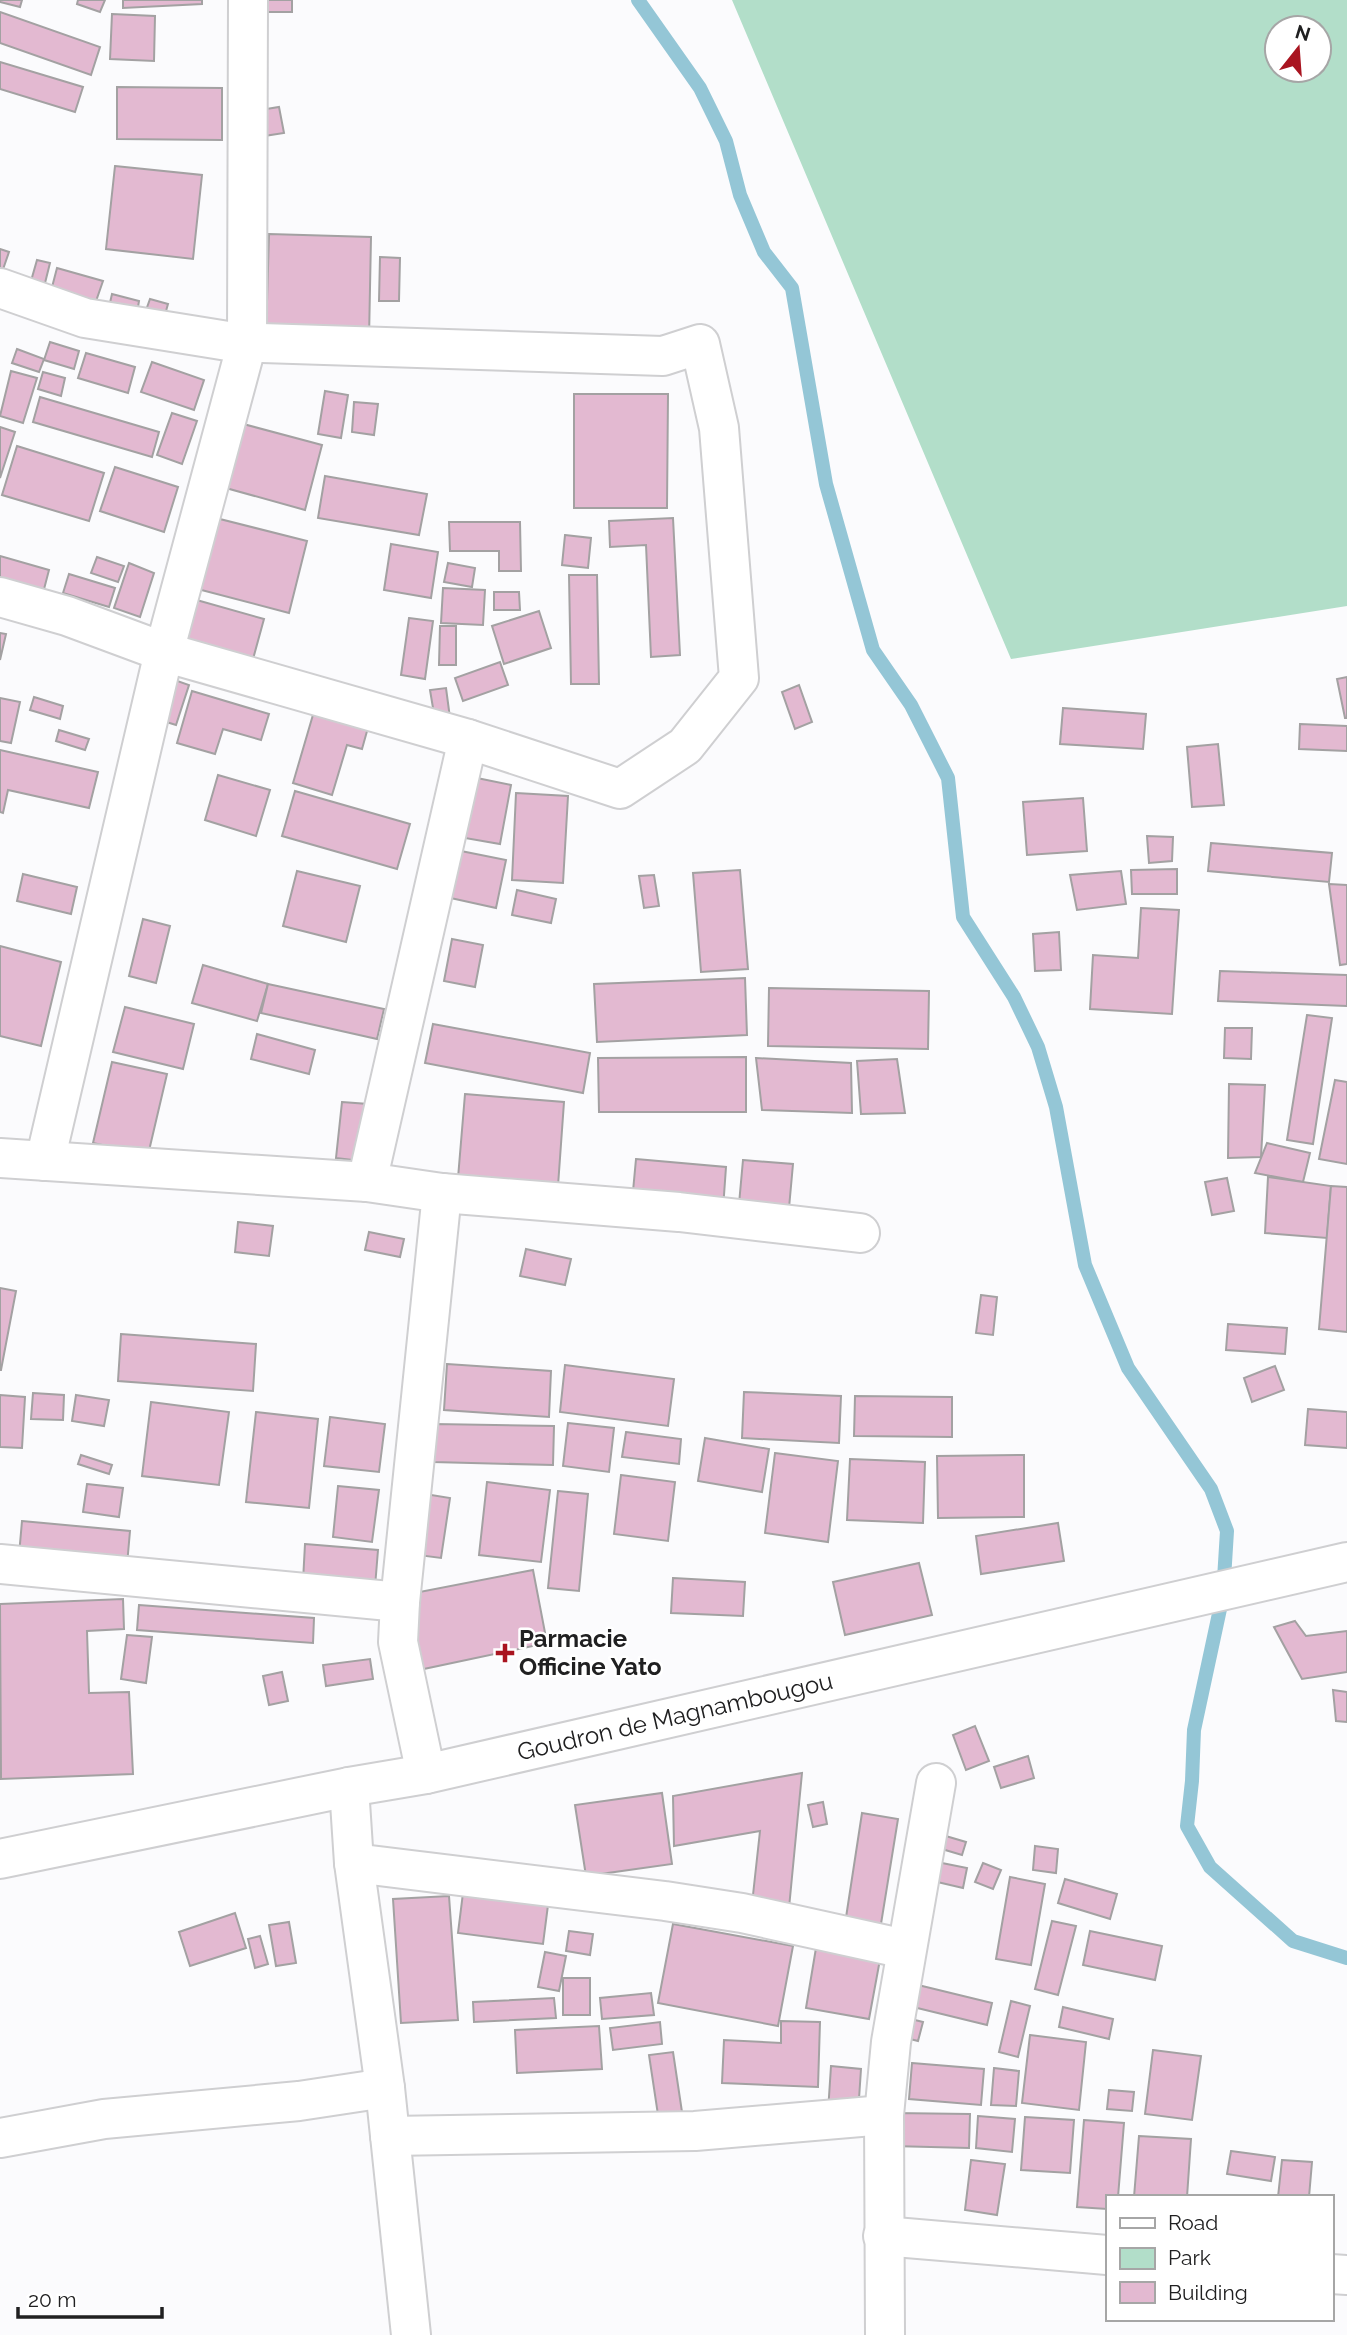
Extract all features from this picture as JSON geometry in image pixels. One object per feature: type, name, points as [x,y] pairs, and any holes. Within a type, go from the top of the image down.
[{"type":"street","points":[[45,1161],[164,652],[247,343],[248,0]]},
{"type":"street","points":[[0,288],[85,318],[247,343],[663,356],[700,344],[719,428],[739,678],[685,746],[620,789],[468,738],[164,652],[67,616],[0,597]]},
{"type":"street","points":[[367,1182],[468,738]]},
{"type":"street","points":[[0,1158],[367,1182],[442,1193],[679,1212],[860,1233]]},
{"type":"street","points":[[426,1774],[398,1642],[442,1193]]},
{"type":"street","name":"Goudron de Magnambougou","points":[[0,1859],[349,1787],[426,1774],[1347,1562]]},
{"type":"street","points":[[0,1564],[400,1602]]},
{"type":"street","points":[[885,2335],[884,2115],[891,2042],[905,1949],[936,1783]]},
{"type":"street","points":[[349,1787],[354,1863],[385,2088],[411,2335]]},
{"type":"street","points":[[354,1863],[729,1911],[905,1949]]},
{"type":"street","points":[[0,2138],[104,2119],[299,2101],[385,2088]]},
{"type":"street","points":[[390,2136],[695,2131],[884,2115]]},
{"type":"street","points":[[883,2236],[1106,2255]]},
{"type":"green space","points":[[732,0],[1347,0],[1347,606],[1011,659]]},
{"type":"building","points":[[0,0],[22,0],[20,7]]},
{"type":"building","points":[[78,0],[105,0],[100,12],[77,4]]},
{"type":"building","points":[[123,0],[202,0],[202,4],[123,8]]},
{"type":"building","points":[[255,0],[292,0],[292,12],[255,12]]},
{"type":"building","points":[[0,12],[100,47],[91,75],[0,43]]},
{"type":"building","points":[[112,14],[155,16],[154,61],[110,59]]},
{"type":"building","points":[[0,62],[83,87],[75,112],[0,89]]},
{"type":"building","points":[[117,87],[222,88],[222,140],[117,139]]},
{"type":"building","points":[[279,107],[284,133],[264,136],[260,110]]},
{"type":"building","points":[[115,166],[202,175],[193,259],[106,249]]},
{"type":"building","points":[[269,234],[371,237],[369,339],[266,336]]},
{"type":"building","points":[[0,249],[9,252],[0,278]]},
{"type":"building","points":[[380,257],[400,258],[399,301],[379,301]]},
{"type":"building","points":[[37,260],[50,263],[43,291],[29,288]]},
{"type":"building","points":[[57,268],[103,281],[95,304],[51,291]]},
{"type":"building","points":[[112,294],[139,301],[137,313],[109,307]]},
{"type":"building","points":[[150,299],[168,304],[164,318],[145,313]]},
{"type":"building","points":[[50,342],[79,351],[74,369],[44,360]]},
{"type":"building","points":[[17,349],[44,359],[39,372],[12,363]]},
{"type":"building","points":[[86,353],[135,367],[128,393],[78,378]]},
{"type":"building","points":[[152,362],[204,380],[194,410],[141,392]]},
{"type":"building","points":[[11,371],[37,378],[23,423],[0,416]]},
{"type":"building","points":[[43,372],[65,378],[61,396],[38,389]]},
{"type":"building","points":[[325,391],[348,395],[341,438],[318,434]]},
{"type":"building","points":[[574,394],[668,394],[667,508],[574,508]]},
{"type":"building","points":[[40,397],[159,432],[152,457],[33,422]]},
{"type":"building","points":[[354,402],[378,404],[374,435],[352,432]]},
{"type":"building","points":[[172,413],[197,421],[182,464],[157,455]]},
{"type":"building","points":[[232,421],[322,445],[305,510],[215,485]]},
{"type":"building","points":[[0,427],[15,432],[0,478]]},
{"type":"building","points":[[17,446],[104,473],[89,521],[2,495]]},
{"type":"building","points":[[115,467],[178,487],[164,532],[100,511]]},
{"type":"building","points":[[325,476],[427,494],[419,535],[318,518]]},
{"type":"building","points":[[208,516],[307,541],[289,613],[190,587]]},
{"type":"building","points":[[673,518],[680,655],[651,657],[646,545],[610,547],[609,521]]},
{"type":"building","points":[[449,522],[520,522],[521,571],[499,571],[499,551],[450,551]]},
{"type":"building","points":[[565,535],[591,538],[588,568],[562,565]]},
{"type":"building","points":[[391,544],[438,552],[431,598],[384,590]]},
{"type":"building","points":[[0,556],[49,570],[43,593],[0,581]]},
{"type":"building","points":[[97,557],[124,566],[118,582],[91,573]]},
{"type":"building","points":[[129,563],[154,573],[140,617],[114,608]]},
{"type":"building","points":[[448,563],[475,568],[472,587],[444,582]]},
{"type":"building","points":[[69,574],[115,588],[109,607],[63,593]]},
{"type":"building","points":[[569,575],[597,575],[599,684],[571,684]]},
{"type":"building","points":[[443,588],[485,590],[483,625],[441,623]]},
{"type":"building","points":[[494,592],[519,592],[520,610],[494,610]]},
{"type":"building","points":[[186,597],[264,619],[253,659],[174,637]]},
{"type":"building","points":[[539,611],[551,648],[504,664],[492,626]]},
{"type":"building","points":[[409,618],[433,621],[425,679],[401,675]]},
{"type":"building","points":[[440,626],[456,626],[456,665],[439,665]]},
{"type":"building","points":[[0,633],[6,634],[0,660]]},
{"type":"building","points":[[500,662],[508,685],[463,701],[455,678]]},
{"type":"building","points":[[163,676],[189,685],[176,725],[150,717]]},
{"type":"building","points":[[1347,677],[1347,718],[1345,718],[1337,679]]},
{"type":"building","points":[[799,685],[812,722],[795,729],[782,692]]},
{"type":"building","points":[[446,688],[450,718],[435,720],[430,690]]},
{"type":"building","points":[[192,691],[269,714],[261,740],[223,729],[215,754],[177,743]]},
{"type":"building","points":[[34,697],[63,706],[60,719],[30,710]]},
{"type":"building","points":[[0,698],[20,702],[11,743],[0,741]]},
{"type":"building","points":[[315,708],[369,724],[362,749],[347,745],[332,795],[293,783]]},
{"type":"building","points":[[1063,708],[1146,714],[1143,749],[1060,744]]},
{"type":"building","points":[[1300,724],[1347,726],[1347,751],[1299,749]]},
{"type":"building","points":[[59,730],[89,739],[85,750],[56,741]]},
{"type":"building","points":[[1218,744],[1224,805],[1192,807],[1187,747]]},
{"type":"building","points":[[0,750],[98,772],[89,808],[8,790],[3,813],[0,812]]},
{"type":"building","points":[[218,775],[270,790],[256,836],[205,820]]},
{"type":"building","points":[[477,778],[511,785],[500,844],[465,838]]},
{"type":"building","points":[[295,791],[410,824],[397,869],[282,836]]},
{"type":"building","points":[[516,793],[568,796],[563,883],[512,880]]},
{"type":"building","points":[[1083,798],[1087,851],[1027,855],[1023,802]]},
{"type":"building","points":[[1147,836],[1173,837],[1172,861],[1149,863]]},
{"type":"building","points":[[1211,843],[1332,853],[1329,882],[1208,871]]},
{"type":"building","points":[[456,850],[506,860],[496,908],[446,897]]},
{"type":"building","points":[[1177,869],[1177,894],[1132,894],[1131,870]]},
{"type":"building","points":[[740,870],[748,969],[701,972],[693,873]]},
{"type":"building","points":[[297,871],[360,886],[346,942],[283,926]]},
{"type":"building","points":[[1121,871],[1126,904],[1077,910],[1070,875]]},
{"type":"building","points":[[23,874],[77,887],[71,914],[17,901]]},
{"type":"building","points":[[654,875],[659,906],[644,908],[639,876]]},
{"type":"building","points":[[1329,884],[1347,885],[1347,964],[1340,965]]},
{"type":"building","points":[[517,890],[556,899],[551,923],[512,915]]},
{"type":"building","points":[[1141,908],[1179,910],[1172,1014],[1090,1009],[1093,955],[1138,958]]},
{"type":"building","points":[[143,919],[170,926],[156,983],[129,976]]},
{"type":"building","points":[[1059,932],[1061,970],[1035,971],[1033,934]]},
{"type":"building","points":[[452,939],[483,945],[475,987],[444,981]]},
{"type":"building","points":[[0,946],[61,962],[41,1046],[0,1036]]},
{"type":"building","points":[[203,965],[268,984],[257,1021],[192,1003]]},
{"type":"building","points":[[1220,971],[1347,975],[1347,1006],[1218,1001]]},
{"type":"building","points":[[745,978],[747,1035],[597,1042],[594,984]]},
{"type":"building","points":[[268,984],[384,1009],[377,1039],[261,1013]]},
{"type":"building","points":[[769,988],[929,991],[928,1049],[768,1046]]},
{"type":"building","points":[[125,1007],[194,1024],[183,1069],[113,1052]]},
{"type":"building","points":[[1307,1015],[1332,1018],[1313,1144],[1287,1140]]},
{"type":"building","points":[[433,1024],[590,1053],[583,1093],[425,1063]]},
{"type":"building","points":[[1225,1028],[1252,1028],[1251,1059],[1224,1058]]},
{"type":"building","points":[[257,1034],[315,1050],[309,1074],[251,1059]]},
{"type":"building","points":[[746,1057],[746,1112],[599,1112],[598,1058]]},
{"type":"building","points":[[756,1058],[851,1063],[852,1113],[762,1110]]},
{"type":"building","points":[[897,1059],[905,1113],[861,1114],[857,1061]]},
{"type":"building","points":[[112,1062],[167,1074],[148,1155],[93,1143]]},
{"type":"building","points":[[1335,1080],[1347,1082],[1347,1164],[1319,1159]]},
{"type":"building","points":[[1229,1084],[1265,1085],[1261,1157],[1228,1158]]},
{"type":"building","points":[[465,1094],[564,1102],[558,1186],[458,1178]]},
{"type":"building","points":[[342,1102],[368,1104],[361,1161],[336,1158]]},
{"type":"building","points":[[1267,1143],[1310,1153],[1303,1182],[1255,1173]]},
{"type":"building","points":[[636,1159],[726,1167],[723,1209],[632,1202]]},
{"type":"building","points":[[743,1160],[793,1164],[789,1208],[739,1204]]},
{"type":"building","points":[[1268,1177],[1331,1186],[1327,1238],[1265,1233]]},
{"type":"building","points":[[1227,1178],[1234,1211],[1212,1215],[1205,1182]]},
{"type":"building","points":[[1331,1186],[1347,1187],[1347,1332],[1319,1329]]},
{"type":"building","points":[[238,1222],[273,1226],[269,1256],[235,1252]]},
{"type":"building","points":[[369,1232],[404,1239],[400,1257],[365,1250]]},
{"type":"building","points":[[526,1249],[571,1259],[565,1285],[520,1276]]},
{"type":"building","points":[[0,1288],[16,1291],[1,1370],[0,1370]]},
{"type":"building","points":[[981,1295],[997,1297],[993,1335],[976,1333]]},
{"type":"building","points":[[1228,1324],[1287,1328],[1285,1354],[1226,1350]]},
{"type":"building","points":[[121,1334],[256,1344],[253,1391],[118,1381]]},
{"type":"building","points":[[447,1364],[551,1371],[549,1417],[444,1410]]},
{"type":"building","points":[[565,1365],[674,1379],[668,1426],[560,1412]]},
{"type":"building","points":[[1275,1366],[1284,1390],[1252,1402],[1244,1378]]},
{"type":"building","points":[[744,1392],[841,1396],[839,1443],[742,1438]]},
{"type":"building","points":[[33,1393],[64,1395],[63,1420],[31,1419]]},
{"type":"building","points":[[0,1395],[25,1397],[22,1448],[0,1447]]},
{"type":"building","points":[[76,1395],[109,1400],[104,1426],[72,1421]]},
{"type":"building","points":[[855,1396],[952,1397],[952,1437],[854,1436]]},
{"type":"building","points":[[151,1402],[229,1412],[219,1485],[142,1476]]},
{"type":"building","points":[[1308,1409],[1347,1412],[1347,1448],[1305,1445]]},
{"type":"building","points":[[256,1412],[318,1419],[309,1508],[246,1502]]},
{"type":"building","points":[[330,1417],[385,1424],[379,1472],[324,1466]]},
{"type":"building","points":[[568,1423],[614,1428],[609,1472],[563,1466]]},
{"type":"building","points":[[434,1424],[554,1426],[553,1465],[433,1462]]},
{"type":"building","points":[[626,1432],[681,1439],[679,1464],[622,1457]]},
{"type":"building","points":[[705,1438],[769,1449],[762,1492],[698,1481]]},
{"type":"building","points":[[775,1453],[838,1461],[828,1542],[765,1533]]},
{"type":"building","points":[[81,1455],[112,1465],[109,1474],[78,1464]]},
{"type":"building","points":[[1024,1455],[1024,1517],[938,1518],[937,1456]]},
{"type":"building","points":[[850,1459],[925,1462],[923,1523],[847,1520]]},
{"type":"building","points":[[621,1475],[675,1482],[668,1541],[614,1534]]},
{"type":"building","points":[[487,1482],[550,1490],[541,1562],[479,1555]]},
{"type":"building","points":[[87,1484],[123,1488],[119,1517],[83,1512]]},
{"type":"building","points":[[338,1486],[379,1490],[372,1542],[333,1537]]},
{"type":"building","points":[[558,1491],[588,1494],[579,1591],[548,1588]]},
{"type":"building","points":[[419,1493],[450,1498],[441,1558],[410,1554]]},
{"type":"building","points":[[22,1521],[130,1531],[127,1565],[19,1555]]},
{"type":"building","points":[[1058,1523],[1064,1561],[981,1574],[976,1536]]},
{"type":"building","points":[[305,1544],[378,1550],[375,1587],[303,1581]]},
{"type":"building","points":[[919,1563],[932,1615],[845,1635],[833,1582]]},
{"type":"building","points":[[533,1570],[547,1643],[419,1670],[404,1595]]},
{"type":"building","points":[[673,1578],[745,1582],[743,1616],[671,1613]]},
{"type":"building","points":[[123,1599],[124,1629],[87,1631],[89,1693],[129,1692],[133,1774],[1,1779],[0,1604]]},
{"type":"building","points":[[139,1605],[314,1618],[313,1643],[137,1630]]},
{"type":"building","points":[[1295,1621],[1306,1636],[1347,1631],[1347,1672],[1302,1679],[1274,1627]]},
{"type":"building","points":[[127,1635],[152,1637],[146,1683],[121,1679]]},
{"type":"building","points":[[370,1659],[373,1679],[326,1686],[323,1665]]},
{"type":"building","points":[[282,1672],[288,1701],[269,1705],[263,1676]]},
{"type":"building","points":[[1333,1690],[1347,1692],[1347,1722],[1336,1721]]},
{"type":"building","points":[[975,1726],[989,1761],[966,1770],[953,1735]]},
{"type":"building","points":[[1028,1756],[1034,1778],[1001,1788],[994,1767]]},
{"type":"building","points":[[802,1773],[789,1908],[752,1904],[760,1831],[674,1846],[673,1796]]},
{"type":"building","points":[[662,1793],[672,1864],[586,1876],[575,1805]]},
{"type":"building","points":[[823,1802],[827,1824],[813,1827],[808,1805]]},
{"type":"building","points":[[862,1813],[898,1819],[880,1930],[845,1924]]},
{"type":"building","points":[[939,1834],[966,1842],[962,1855],[935,1847]]},
{"type":"building","points":[[1035,1846],[1058,1849],[1056,1873],[1033,1870]]},
{"type":"building","points":[[937,1862],[967,1868],[963,1888],[933,1881]]},
{"type":"building","points":[[983,1863],[1001,1870],[993,1889],[975,1882]]},
{"type":"building","points":[[1010,1877],[1045,1884],[1031,1965],[996,1959]]},
{"type":"building","points":[[1065,1879],[1117,1894],[1110,1919],[1058,1903]]},
{"type":"building","points":[[463,1893],[548,1905],[543,1944],[458,1933]]},
{"type":"building","points":[[449,1896],[458,2020],[401,2023],[393,1899]]},
{"type":"building","points":[[235,1913],[246,1948],[190,1966],[179,1932]]},
{"type":"building","points":[[1052,1921],[1076,1926],[1058,1995],[1035,1989]]},
{"type":"building","points":[[289,1922],[296,1963],[276,1966],[269,1925]]},
{"type":"building","points":[[673,1924],[793,1946],[778,2026],[658,2003]]},
{"type":"building","points":[[569,1931],[593,1934],[590,1955],[566,1951]]},
{"type":"building","points":[[1090,1931],[1162,1946],[1155,1980],[1083,1965]]},
{"type":"building","points":[[260,1936],[268,1964],[255,1968],[248,1939]]},
{"type":"building","points":[[817,1942],[881,1954],[869,2019],[806,2008]]},
{"type":"building","points":[[545,1952],[566,1956],[559,1991],[538,1987]]},
{"type":"building","points":[[563,1978],[590,1978],[590,2015],[563,2015]]},
{"type":"building","points":[[914,1984],[992,2003],[987,2025],[909,2006]]},
{"type":"building","points":[[651,1993],[654,2015],[602,2019],[600,1998]]},
{"type":"building","points":[[554,1998],[556,2018],[474,2022],[473,2002]]},
{"type":"building","points":[[1011,2001],[1030,2006],[1018,2057],[999,2052]]},
{"type":"building","points":[[1063,2007],[1113,2019],[1109,2039],[1059,2027]]},
{"type":"building","points":[[903,2017],[923,2022],[918,2041],[898,2036]]},
{"type":"building","points":[[781,2021],[820,2022],[818,2087],[722,2083],[724,2040],[781,2043]]},
{"type":"building","points":[[660,2022],[662,2044],[613,2050],[610,2028]]},
{"type":"building","points":[[599,2026],[602,2069],[517,2073],[515,2030]]},
{"type":"building","points":[[1030,2035],[1086,2042],[1079,2110],[1022,2103]]},
{"type":"building","points":[[1153,2050],[1201,2056],[1192,2120],[1145,2114]]},
{"type":"building","points":[[673,2052],[682,2112],[658,2115],[649,2055]]},
{"type":"building","points":[[912,2063],[984,2069],[981,2105],[909,2099]]},
{"type":"building","points":[[831,2066],[861,2069],[858,2114],[828,2112]]},
{"type":"building","points":[[994,2068],[1019,2071],[1016,2106],[991,2105]]},
{"type":"building","points":[[1109,2090],[1134,2092],[1132,2111],[1107,2109]]},
{"type":"building","points":[[893,2113],[970,2114],[969,2148],[892,2146]]},
{"type":"building","points":[[978,2116],[1015,2119],[1012,2152],[976,2148]]},
{"type":"building","points":[[1025,2117],[1074,2120],[1070,2173],[1021,2170]]},
{"type":"building","points":[[1084,2120],[1124,2123],[1118,2195],[1106,2195],[1106,2209],[1077,2207]]},
{"type":"building","points":[[1139,2136],[1191,2139],[1187,2195],[1134,2195]]},
{"type":"building","points":[[1231,2151],[1275,2157],[1271,2181],[1227,2174]]},
{"type":"building","points":[[971,2160],[1005,2164],[997,2215],[965,2210]]},
{"type":"building","points":[[1282,2160],[1312,2162],[1309,2195],[1278,2195]]},
{"type":"waterway","points":[[638,0],[700,88],[726,141],[740,195],[764,252],[792,288],[826,484],[873,650],[911,705],[948,778],[963,917],[1014,997],[1038,1047],[1056,1107],[1085,1265],[1128,1368],[1211,1489],[1227,1531],[1223,1595],[1194,1730],[1187,1826],[1210,1867],[1293,1941],[1347,1958]]},
{"type":"place","name":"Parmacie Officine Yato","points":[[505,1653]]}]
